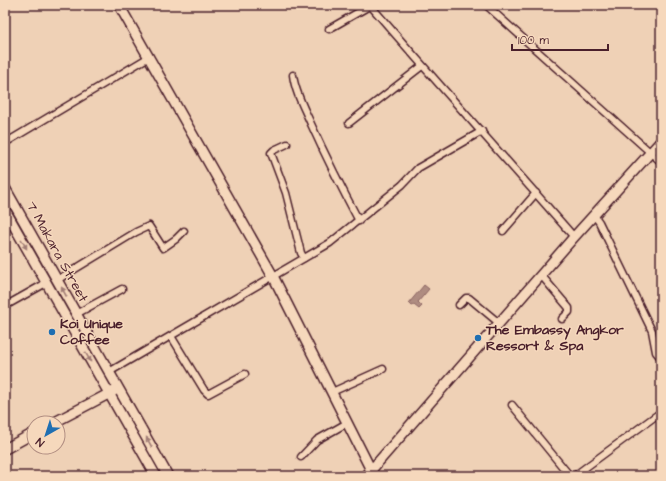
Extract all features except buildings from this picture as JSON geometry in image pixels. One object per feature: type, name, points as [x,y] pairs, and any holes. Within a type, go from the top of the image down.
[{"type":"street","points":[[119,5],[273,276],[348,423],[370,474],[574,237],[661,141]]},
{"type":"street","points":[[329,29],[370,5],[422,66],[482,131],[574,237]]},
{"type":"street","points":[[486,5],[661,162]]},
{"type":"street","points":[[5,143],[149,57]]},
{"type":"street","points":[[349,123],[422,66]]},
{"type":"street","points":[[293,75],[294,83],[300,99],[328,161],[359,221]]},
{"type":"street","points":[[109,372],[338,238],[402,185],[418,168],[482,131]]},
{"type":"street","points":[[287,144],[274,150],[272,153],[286,193],[301,254],[304,258]]},
{"type":"street","name":"7 Makara Street","points":[[5,188],[168,476]]},
{"type":"street","points":[[503,231],[536,194]]},
{"type":"street","name":"7 Makara Street","points":[[5,210],[156,476]]},
{"type":"street","points":[[594,215],[599,222],[652,331],[656,352],[661,358]]},
{"type":"street","points":[[57,280],[136,232],[149,226],[163,248],[184,231]]},
{"type":"street","points":[[541,275],[569,308],[569,312],[562,319]]},
{"type":"street","points":[[5,306],[46,283]]},
{"type":"street","points":[[76,314],[122,289]]},
{"type":"street","points":[[459,305],[466,298],[468,298],[499,323]]},
{"type":"street","points":[[171,336],[204,390],[208,394],[245,374]]},
{"type":"street","points":[[332,392],[383,369]]},
{"type":"street","points":[[66,417],[118,388]]},
{"type":"street","points":[[512,405],[570,476]]},
{"type":"street","points":[[574,476],[661,412]]},
{"type":"street","points":[[301,457],[317,440],[348,423]]},
{"type":"street","points":[[5,449],[26,437]]},
{"type":"shaded area","points":[[424,285],[429,289],[418,302],[422,306],[419,309],[409,303]]},
{"type":"place","name":"Koi Unique Coffee","points":[[52,332]]},
{"type":"place","name":"The Embassy Angkor Ressort & Spa","points":[[478,338]]}]
